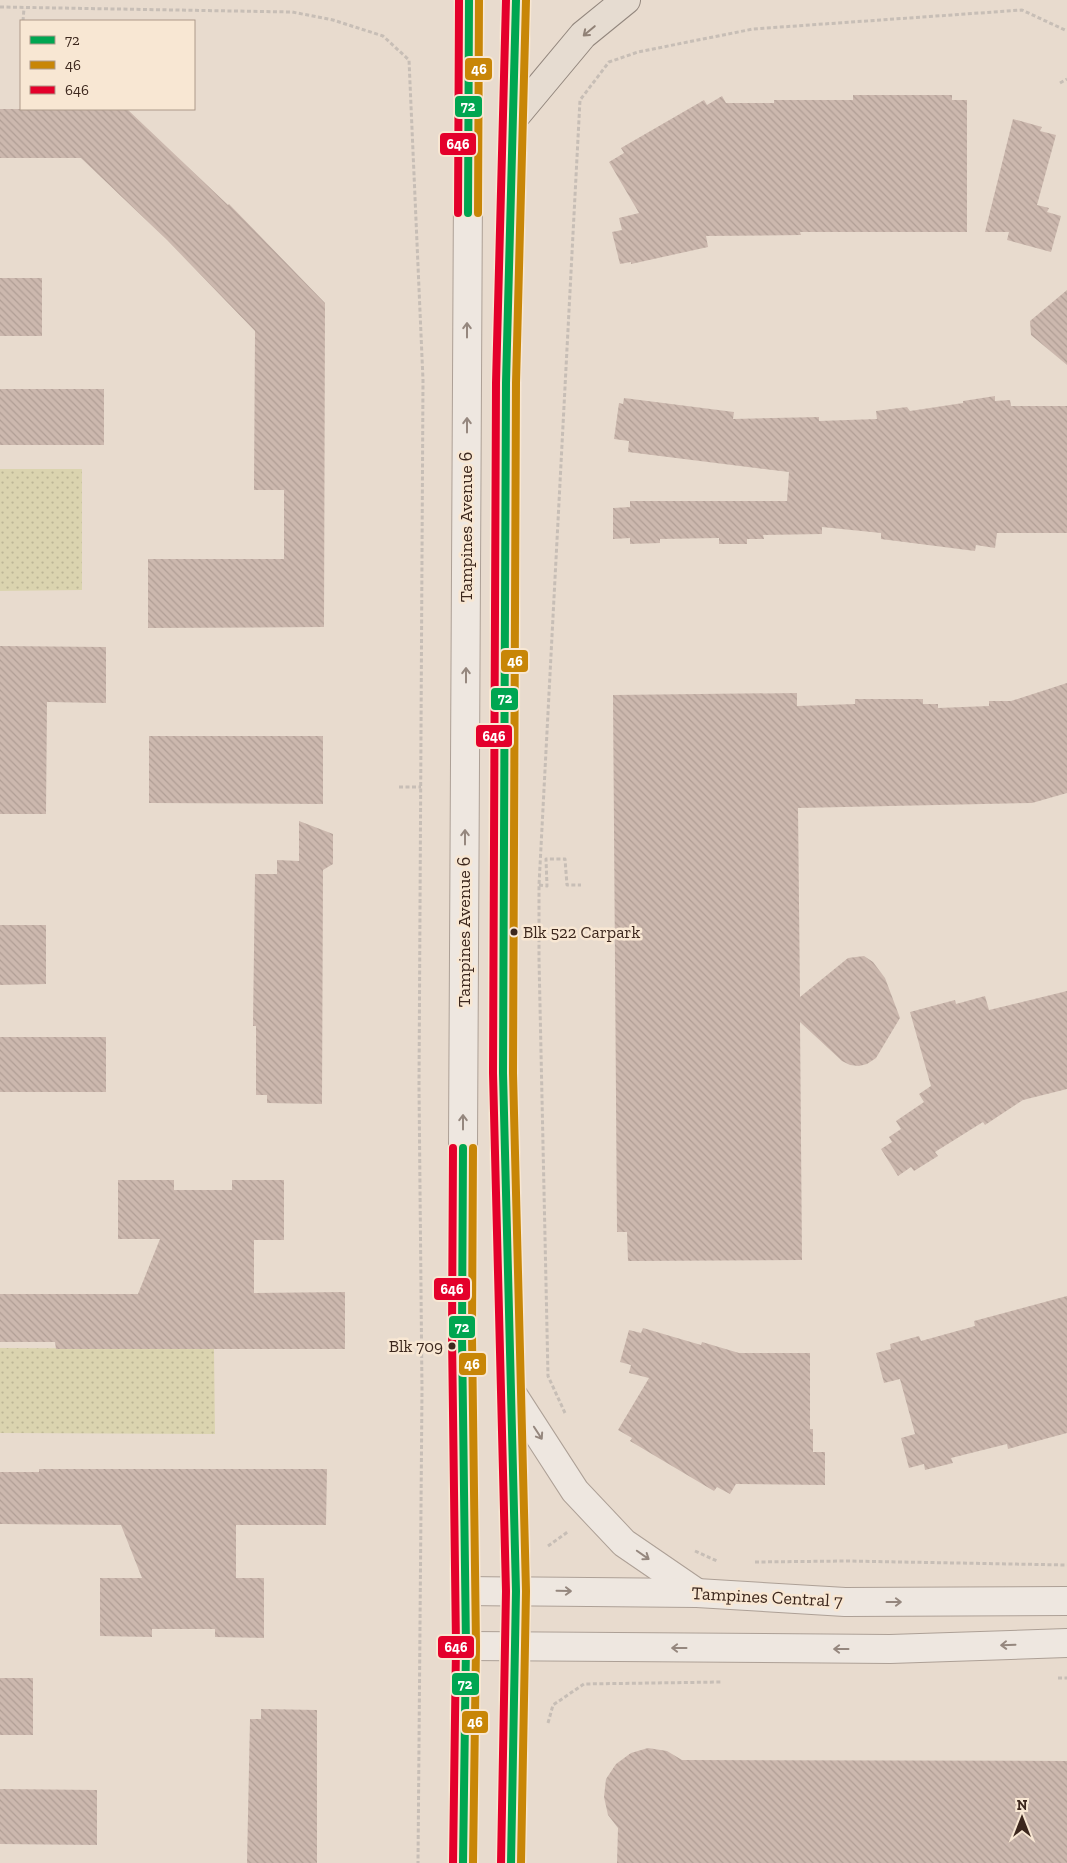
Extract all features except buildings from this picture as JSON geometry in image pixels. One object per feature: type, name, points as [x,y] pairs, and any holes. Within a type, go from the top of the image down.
[{"type":"main road","points":[[513,120],[583,35],[626,0]]},
{"type":"street","name":"Tampines Avenue 6","points":[[462,1863],[466,1646],[462,1335],[469,0]]},
{"type":"street","points":[[511,1863],[516,1592],[503,1064],[506,392],[516,0]]},
{"type":"street","points":[[512,1392],[575,1491],[624,1542],[697,1593]]},
{"type":"street","name":"Tampines Central 7","points":[[466,1591],[697,1593],[845,1602],[1067,1601]]},
{"type":"street","points":[[466,1646],[890,1649],[1067,1643]]},
{"type":"path","points":[[0,7],[292,12],[333,20],[384,36],[409,60],[423,380],[419,1087],[422,1400],[418,1863]]},
{"type":"path","points":[[23,20],[24,8]]},
{"type":"path","points":[[568,1419],[548,1376],[539,885],[580,100],[609,62],[638,52],[753,29],[1022,10],[1067,31]]},
{"type":"path","points":[[1060,83],[1067,79]]},
{"type":"path","points":[[398,787],[421,787]]},
{"type":"path","points":[[539,885],[547,886],[546,859],[565,859],[566,885],[581,884]]},
{"type":"path","points":[[695,1551],[721,1563]]},
{"type":"path","points":[[750,1562],[846,1561],[1067,1565]]},
{"type":"shaded area","points":[[0,469],[82,469],[82,590],[0,591]]},
{"type":"shaded area","points":[[0,1348],[214,1349],[215,1434],[0,1433]]},
{"type":"transit line","name":"646","points":[[458,213],[459,0]]},
{"type":"transit line","name":"72","points":[[468,213],[469,0]]},
{"type":"transit line","name":"46","points":[[478,213],[479,0]]},
{"type":"transit line","name":"646","points":[[501,1863],[506,1591],[493,1073],[496,383],[506,0]]},
{"type":"transit line","name":"72","points":[[511,1863],[516,1591],[503,1073],[506,383],[516,0]]},
{"type":"transit line","name":"46","points":[[521,1863],[526,1591],[513,1073],[516,383],[526,0]]},
{"type":"transit line","name":"646","points":[[453,1148],[452,1335],[456,1646],[453,1863]]},
{"type":"transit line","name":"72","points":[[463,1148],[462,1335],[466,1646],[463,1863]]},
{"type":"transit line","name":"46","points":[[473,1148],[472,1335],[476,1646],[473,1863]]},
{"type":"place","name":"Blk 522 Carpark","points":[[514,932]]},
{"type":"place","name":"Blk 709","points":[[452,1346]]}]
